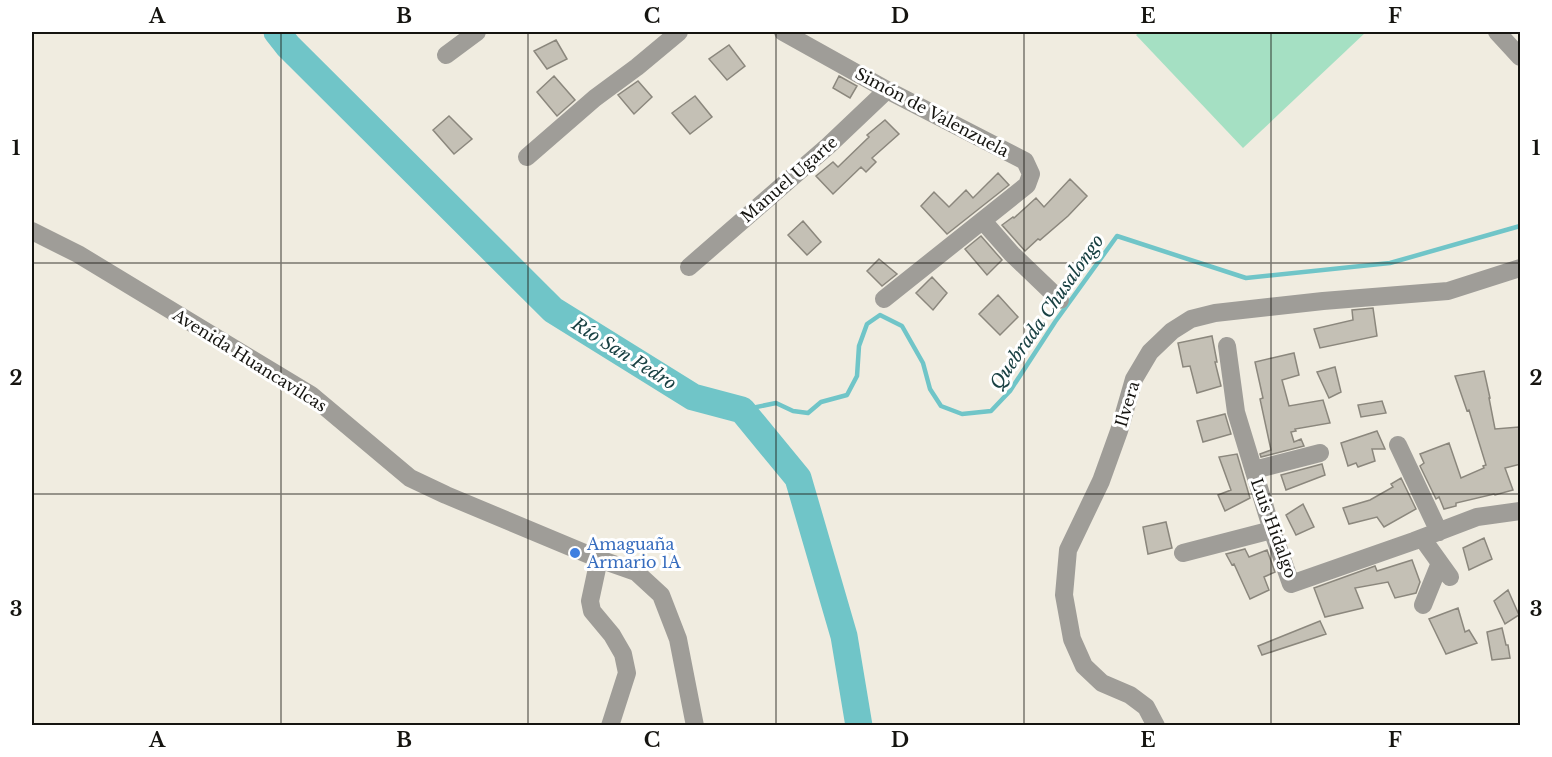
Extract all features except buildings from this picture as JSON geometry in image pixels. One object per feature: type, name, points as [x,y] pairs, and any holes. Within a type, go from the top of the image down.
[{"type":"street","points":[[446,55],[477,32]]},
{"type":"street","points":[[527,157],[594,98],[637,67],[679,32]]},
{"type":"street","name":"Simón de Valenzuela","points":[[783,32],[887,90],[1025,161],[1031,174],[1027,185],[884,298]]},
{"type":"street","points":[[1497,32],[1521,57]]},
{"type":"street","name":"Manuel Ugarte","points":[[689,267],[828,146],[887,90]]},
{"type":"street","points":[[983,221],[1012,254],[1060,300]]},
{"type":"street","name":"Avenida Huancavilcas","points":[[32,231],[78,254],[311,395],[410,478],[599,559],[636,572],[661,595],[678,639],[695,726]]},
{"type":"street","name":"Ilvera","points":[[1156,726],[1146,707],[1130,695],[1102,683],[1084,666],[1072,639],[1064,595],[1068,550],[1101,481],[1134,379],[1150,351],[1172,331],[1191,319],[1215,313],[1448,291],[1521,268]]},
{"type":"street","name":"Luis Hidalgo","points":[[1227,346],[1236,412],[1291,585],[1477,517],[1521,511]]},
{"type":"street","points":[[1398,444],[1434,524],[1431,535],[1445,570],[1423,605]]},
{"type":"street","points":[[1254,470],[1320,453]]},
{"type":"street","points":[[1183,553],[1272,530]]},
{"type":"street","points":[[599,559],[590,601],[592,611],[612,635],[623,654],[627,673],[610,726]]},
{"type":"green space","points":[[1140,32],[1366,32],[1243,148],[1136,35]]},
{"type":"waterway","name":"Río San Pedro","points":[[277,32],[288,46],[553,310],[693,397],[742,410],[798,478],[844,636],[859,726]]},
{"type":"waterway","name":"Quebrada Chusalongo","points":[[742,410],[776,403],[793,411],[808,413],[821,402],[847,395],[857,376],[859,346],[867,324],[880,315],[902,326],[923,363],[930,389],[941,406],[962,414],[991,411],[1010,391],[1055,322],[1117,236],[1246,278],[1390,263],[1520,226]]},
{"type":"place","name":"Amaguaña Armario 1A","points":[[575,553]]}]
